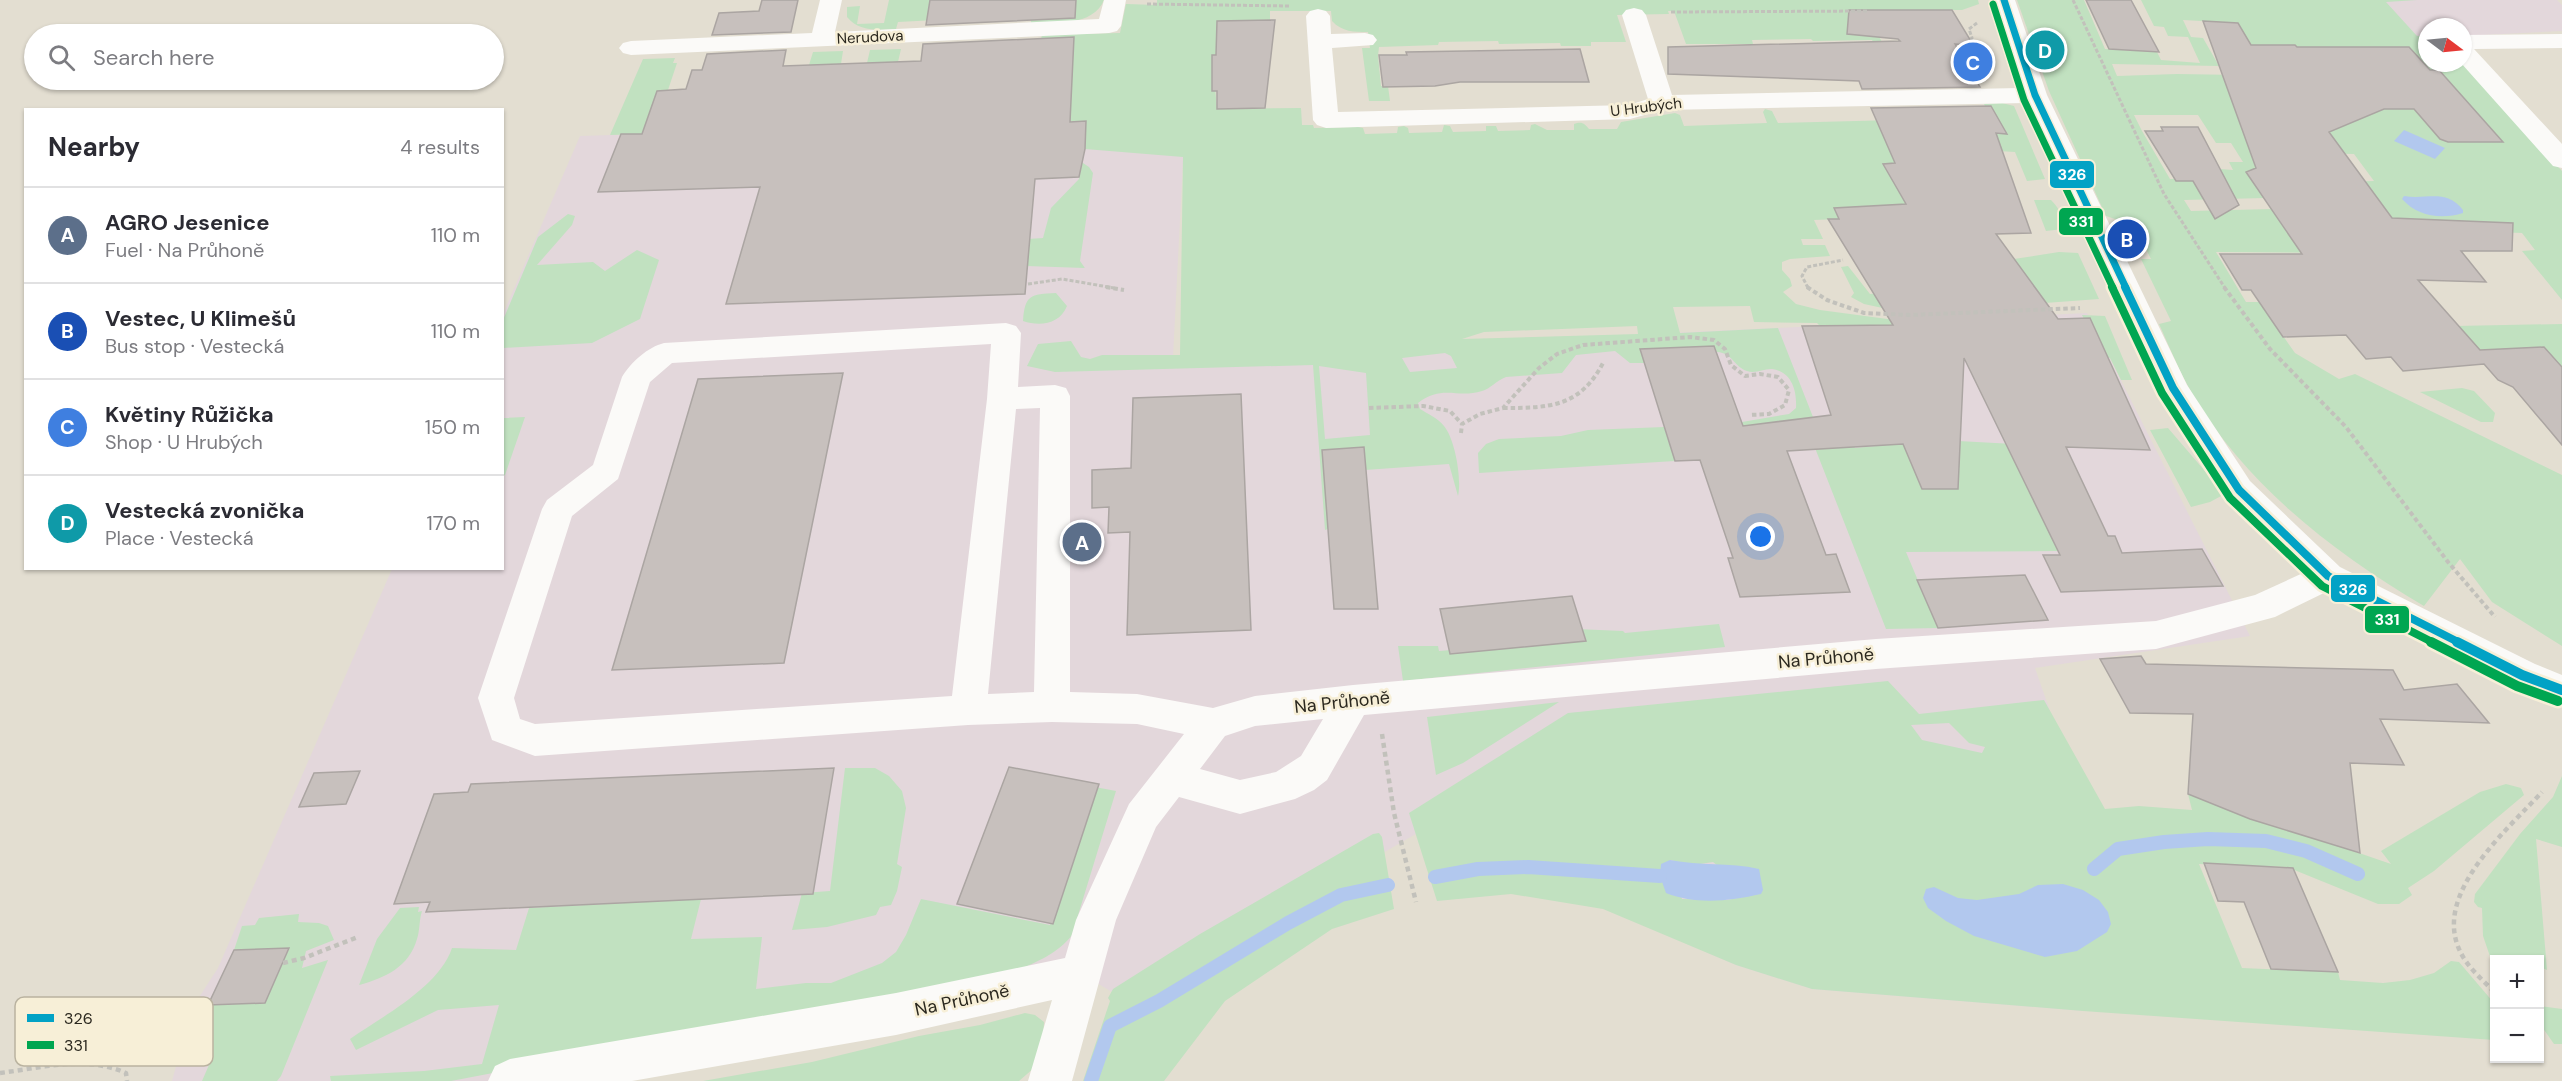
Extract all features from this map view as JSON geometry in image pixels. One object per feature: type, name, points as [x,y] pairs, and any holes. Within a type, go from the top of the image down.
[{"type":"street","points":[[822,39],[831,0]]},
{"type":"street","points":[[2004,0],[2035,95],[2181,403],[2239,490],[2328,576],[2522,675],[2562,690]]},
{"type":"street","name":"Nerudova","points":[[631,48],[1109,26],[1115,1]]},
{"type":"street","points":[[1634,15],[1662,103]]},
{"type":"street","name":"U Hrubých","points":[[1318,16],[1326,120],[1630,112],[1662,103],[2035,95]]},
{"type":"street","points":[[1320,41],[1365,40]]},
{"type":"street","points":[[2472,42],[2562,41]]},
{"type":"street","points":[[2472,61],[2562,159]]},
{"type":"street","points":[[968,710],[1002,399],[1006,333],[664,353],[637,377],[607,471],[558,509],[496,698],[505,729],[535,740],[1052,706],[1137,709],[1213,724],[1142,816],[1096,920],[1050,1081]]},
{"type":"street","points":[[1002,399],[1055,396],[1052,706]]},
{"type":"street","name":"Na Průhoně","points":[[1213,724],[1255,711],[1364,699],[1536,686],[1876,654],[2156,635],[2263,607],[2328,576]]},
{"type":"street","points":[[1171,778],[1240,797],[1282,787],[1301,778],[1314,768],[1364,699]]},
{"type":"street","name":"Na Průhoně","points":[[510,1081],[896,1014],[1082,974]]},
{"type":"path","points":[[2073,0],[2164,194],[2233,300],[2270,349],[2346,427],[2448,562],[2493,616],[2503,621]]},
{"type":"path","points":[[1115,1],[1290,6]]},
{"type":"path","points":[[1671,12],[1867,11]]},
{"type":"path","points":[[1978,22],[1969,29],[1972,38],[1967,46],[1981,69]]},
{"type":"path","points":[[1843,260],[1808,267],[1802,276],[1808,288],[1827,300],[1864,313],[1910,315],[2080,308]]},
{"type":"path","points":[[1028,284],[1062,279],[1124,290]]},
{"type":"path","points":[[1503,408],[1539,369],[1557,354],[1583,345],[1690,337],[1714,340],[1725,349],[1731,365],[1745,376],[1760,374],[1778,377],[1789,390],[1785,405],[1769,414],[1749,415]]},
{"type":"path","points":[[1462,424],[1480,414],[1503,408],[1546,407],[1578,396],[1597,380],[1604,361]]},
{"type":"path","points":[[1369,408],[1423,406],[1450,411],[1462,424],[1461,433]]},
{"type":"path","points":[[1364,699],[1416,902]]},
{"type":"path","points":[[2490,987],[2459,949],[2452,924],[2453,906],[2470,873],[2542,792]]},
{"type":"path","points":[[283,963],[304,958],[358,937]]},
{"type":"path","points":[[0,1073],[62,1066]]},
{"type":"path","points":[[112,1066],[126,1073],[127,1081]]},
{"type":"shaded area","points":[[2247,0],[2557,0],[2562,5],[2562,31],[2472,36],[2472,18],[2418,18],[2418,37],[2271,44]]},
{"type":"shaded area","points":[[1086,121],[1085,149],[1184,142],[1173,357],[2087,313],[2250,636],[2035,668],[2107,875],[2083,1011],[1812,989],[1736,965],[1647,926],[1535,765],[1127,1001],[1082,974],[513,1081],[172,1081],[176,1066],[213,1066],[213,997],[199,997],[218,968],[392,570],[504,570],[504,312],[580,136]]},
{"type":"green space","points":[[889,0],[1104,0],[1099,9],[1091,15],[1061,23],[1031,24],[1031,15],[898,22],[896,29],[876,30],[863,28],[852,22],[847,17],[847,7],[860,6],[857,24],[884,23]]},
{"type":"green space","points":[[1157,0],[1978,0],[1979,4],[1962,10],[1879,10],[1867,13],[1883,44],[1874,44],[1872,40],[1813,41],[1811,39],[1752,40],[1753,44],[1686,44],[1674,11],[1668,11],[1669,14],[1617,15],[1626,42],[1591,42],[1591,46],[1561,46],[1560,43],[1439,42],[1438,45],[1379,47],[1381,86],[1388,86],[1390,101],[1369,101],[1362,48],[1370,48],[1368,32],[1340,27],[1332,21],[1331,11],[1270,11],[1270,20],[1217,21],[1216,55],[1212,55],[1217,109],[1301,108],[1302,125],[1313,125],[1314,128],[1358,127],[1363,128],[1365,134],[1397,133],[1398,127],[1404,126],[1408,128],[1409,133],[1442,132],[1444,125],[1450,126],[1453,132],[1486,131],[1486,126],[1496,126],[1498,131],[1530,130],[1531,125],[1535,124],[1547,130],[1574,130],[1574,124],[1579,123],[1585,124],[1589,129],[1617,129],[1621,122],[1675,113],[1680,115],[1684,126],[1767,123],[1763,112],[1765,109],[1772,111],[1778,123],[1895,120],[1889,109],[1893,107],[1992,118],[1984,104],[2002,103],[2014,106],[2045,179],[2027,181],[2015,152],[1947,148],[1940,203],[1834,208],[1839,219],[1814,220],[1823,239],[1801,239],[1803,245],[1825,245],[1830,256],[1790,259],[1782,262],[1782,270],[1790,279],[1792,286],[1783,292],[1796,304],[1820,310],[1895,320],[1899,325],[1820,326],[1817,323],[1754,322],[1750,306],[1673,307],[1680,333],[1778,328],[1813,417],[1743,426],[1742,422],[1789,414],[1796,408],[1792,383],[1784,374],[1771,369],[1747,371],[1727,355],[1717,352],[1714,346],[1641,349],[1645,363],[1630,363],[1615,351],[1576,355],[1562,373],[1506,377],[1482,391],[1465,394],[1435,394],[1418,403],[1420,409],[1436,418],[1448,432],[1458,470],[1458,496],[1449,464],[1337,472],[1328,529],[1325,530],[1313,365],[1055,372],[1027,366],[1038,344],[1071,341],[1081,357],[1090,359],[1102,355],[1180,355],[1183,157],[1085,149],[1082,132],[1086,133],[1086,121],[610,135],[643,59],[675,58],[673,63],[677,63],[668,90],[657,91],[650,112],[1071,94],[1072,74],[1040,43],[1042,35],[1120,33],[1126,4],[1157,5]],"holes":[[[1637,326],[1638,334],[1462,339],[1484,332]],[[1445,353],[1451,356],[1457,368],[1410,372],[1402,358]],[[1319,366],[1366,373],[1370,435],[1325,439]]]},
{"type":"green space","points":[[2017,0],[2084,0],[2105,49],[2157,52],[2161,60],[2200,63],[2188,37],[2168,36],[2164,27],[2154,26],[2141,0],[2417,0],[2386,2],[2418,36],[2418,72],[2471,72],[2562,171],[2562,300],[2522,251],[2535,250],[2522,233],[2496,232],[2382,253],[2216,252],[2246,302],[2259,302],[2295,353],[2339,379],[2355,374],[2562,475],[2562,646],[2492,602],[2460,559],[2424,606],[2326,540],[2266,488],[2215,428],[2179,369],[2159,324],[2171,321],[2141,259],[2151,259],[2144,245],[2134,244],[2121,221],[2106,216],[2049,91]],"holes":[[[2183,20],[2238,23],[2254,49],[2239,75],[2117,76],[2112,64],[2219,66],[2203,38],[2191,37]],[[2134,115],[2198,115],[2216,143],[2231,143],[2243,162],[2229,162],[2233,170],[2220,169],[2224,177],[2170,179]],[[2280,153],[2354,154],[2374,181],[2342,182],[2273,209],[2191,211],[2184,200],[2265,198]]]},
{"type":"green space","points":[[901,49],[898,62],[867,63],[870,50]]},
{"type":"green space","points":[[843,51],[841,64],[809,65],[813,52]]},
{"type":"green space","points":[[1080,161],[1093,173],[1080,261],[1085,268],[1026,266],[1028,239],[1043,238],[1051,208],[1079,179]]},
{"type":"green space","points":[[2034,200],[2051,200],[2057,206],[2061,213],[2063,229],[2046,231]]},
{"type":"green space","points":[[568,214],[575,216],[572,225],[537,265],[593,262],[605,271],[637,250],[659,260],[640,319],[592,343],[504,348],[504,318],[538,237]]},
{"type":"green space","points":[[2059,252],[2078,253],[2099,299],[2045,303],[2014,259]]},
{"type":"green space","points":[[1848,266],[1870,294],[1893,292],[1892,310],[1864,304],[1851,297],[1854,293],[1841,267]]},
{"type":"green space","points":[[1056,293],[1067,306],[1060,317],[1043,324],[1023,321],[1025,306],[1030,298],[1040,294]]},
{"type":"green space","points":[[2082,315],[2105,316],[2132,380],[2121,380],[2110,358],[2103,356]]},
{"type":"green space","points":[[2562,324],[2562,367],[2544,347],[2477,350],[2455,326]]},
{"type":"green space","points":[[2462,388],[2474,391],[2495,413],[2493,422],[2481,422],[2420,392]]},
{"type":"green space","points":[[525,417],[504,476],[504,418]]},
{"type":"green space","points":[[1664,427],[1675,461],[1479,473],[1478,453],[1486,444],[1499,439],[1561,436],[1588,430]]},
{"type":"green space","points":[[2168,428],[2223,495],[2210,502],[2191,507],[2150,430]]},
{"type":"green space","points":[[1940,440],[2032,445],[2059,551],[1906,552],[1938,628],[1886,629],[1815,448],[1854,446],[1855,448]]},
{"type":"green space","points":[[1719,624],[1725,647],[1403,681],[1398,646],[1438,646],[1439,651],[1578,639],[1576,629],[1623,631],[1625,633]]},
{"type":"green space","points":[[1888,681],[1919,714],[2044,700],[2105,809],[2139,806],[2192,810],[2188,794],[2391,864],[2381,851],[2480,792],[2506,784],[2521,788],[2524,795],[2434,871],[2408,888],[2412,895],[2399,904],[2378,904],[2287,867],[2199,864],[2242,968],[2338,972],[2340,980],[2383,983],[2410,980],[2434,973],[2451,961],[2459,962],[2490,998],[2490,1040],[1812,989],[1736,965],[1603,909],[1511,894],[1437,901],[1409,813],[1568,713]],"holes":[[[1949,723],[1969,743],[1985,747],[1982,753],[1922,740],[1911,725]],[[1670,860],[1694,865],[1713,862],[1753,895],[1727,900],[1682,899]]]},
{"type":"green space","points":[[1559,702],[1463,763],[1436,775],[1427,717]]},
{"type":"green space","points":[[845,768],[875,768],[889,776],[902,791],[906,808],[897,864],[902,867],[897,891],[891,905],[880,907],[876,915],[827,927],[792,930],[802,893],[830,891]]},
{"type":"green space","points":[[2562,776],[2562,847],[2536,839],[2547,970],[2544,969],[2544,955],[2490,956],[2483,936],[2482,908],[2474,902],[2475,894],[2520,834],[2553,797]]},
{"type":"green space","points":[[1095,787],[1116,791],[1072,935],[1052,953],[1012,973],[451,1081],[331,1081],[330,1076],[424,1071],[482,1064],[499,1005],[438,1010],[356,1050],[350,1039],[423,988],[445,962],[452,948],[516,950],[529,908],[701,899],[691,939],[762,937],[756,989],[806,983],[831,983],[882,963],[896,952],[921,899],[1050,925]]},
{"type":"green space","points":[[1379,833],[1382,837],[1394,909],[1332,929],[1225,1001],[1164,1081],[1083,1081],[1110,1001],[1108,998],[1113,989],[1200,934],[1373,834]]},
{"type":"green space","points":[[419,907],[418,912],[422,911],[418,936],[408,957],[387,975],[359,985],[377,939],[400,908]]},
{"type":"green space","points":[[299,914],[298,922],[328,926],[334,940],[306,951],[302,968],[328,960],[277,1081],[202,1081],[209,1066],[213,1066],[213,1005],[265,1003],[289,949],[234,950],[242,926],[255,925],[259,918]]},
{"type":"green space","points":[[2544,1007],[2562,1009],[2562,1044],[2554,1044],[2544,1030]]},
{"type":"green space","points":[[1025,1013],[1035,1015],[1044,1022],[1042,1061],[1019,1081],[703,1081],[812,1062]]},
{"type":"water","points":[[2404,130],[2445,148],[2435,159],[2394,141]]},
{"type":"water","points":[[2404,196],[2436,196],[2450,199],[2457,203],[2463,213],[2438,216],[2422,213],[2408,205],[2402,199]]},
{"type":"water","points":[[1670,860],[1759,869],[1763,890],[1761,894],[1725,900],[1677,897],[1666,893],[1660,876],[1661,864]]},
{"type":"water","points":[[2063,884],[2083,890],[2099,900],[2108,912],[2111,924],[2107,932],[2077,951],[2045,957],[1974,936],[1928,908],[1923,898],[1926,889],[1934,887],[1958,898],[1977,900],[2019,894],[2038,885]]},
{"type":"building","points":[[762,0],[798,0],[791,32],[712,35],[719,13],[759,11]]},
{"type":"building","points":[[930,0],[1076,0],[1075,18],[926,25]]},
{"type":"building","points":[[2086,0],[2131,0],[2159,52],[2109,49]]},
{"type":"building","points":[[1849,10],[1952,10],[1974,46],[1955,44],[1980,87],[1862,89],[1859,81],[1668,74],[1668,47],[1900,41],[1847,34]]},
{"type":"building","points":[[1275,20],[1265,108],[1217,109],[1217,91],[1212,91],[1212,55],[1216,55],[1217,21]]},
{"type":"building","points":[[2203,21],[2238,23],[2251,45],[2409,47],[2418,57],[2418,72],[2441,72],[2503,142],[2448,142],[2440,139],[2414,109],[2384,109],[2329,132],[2392,218],[2513,223],[2512,251],[2461,251],[2486,282],[2418,280],[2480,350],[2544,347],[2562,367],[2562,445],[2513,387],[2498,380],[2484,364],[2403,371],[2391,357],[2366,359],[2346,335],[2283,337],[2251,290],[2242,290],[2220,254],[2302,254],[2246,172],[2256,168]]},
{"type":"building","points":[[1074,37],[1070,122],[1086,121],[1085,149],[1079,177],[1035,179],[1025,294],[726,304],[760,187],[598,192],[621,134],[642,134],[657,91],[686,89],[692,70],[702,70],[707,54],[786,50],[783,66],[921,61],[923,44]]},
{"type":"building","points":[[1580,49],[1589,82],[1460,82],[1435,86],[1383,87],[1379,55],[1407,55],[1406,52]]},
{"type":"building","points":[[1991,106],[2007,134],[1996,133],[2031,233],[1996,234],[2058,319],[2090,318],[2150,450],[2066,447],[2108,536],[2115,536],[2122,553],[2202,549],[2223,586],[2061,592],[2043,555],[2060,555],[1964,358],[1958,489],[1922,489],[1903,444],[1787,451],[1826,555],[1836,554],[1850,592],[1740,597],[1728,558],[1733,558],[1700,460],[1675,461],[1640,349],[1714,346],[1743,426],[1831,415],[1802,326],[1893,325],[1828,219],[1839,219],[1834,208],[1906,204],[1883,164],[1895,163],[1871,108]]},
{"type":"building","points":[[2161,127],[2198,127],[2239,205],[2215,219],[2193,181],[2176,181],[2145,131],[2163,131]]},
{"type":"building","points":[[843,373],[784,663],[612,670],[698,379]]},
{"type":"building","points":[[1241,394],[1251,630],[1127,635],[1130,532],[1108,533],[1109,507],[1092,508],[1092,470],[1131,468],[1133,398]]},
{"type":"building","points":[[1364,447],[1378,609],[1334,609],[1322,450]]},
{"type":"building","points":[[2025,575],[2048,620],[1938,628],[1917,580]]},
{"type":"building","points":[[1572,596],[1586,641],[1450,654],[1440,609]]},
{"type":"building","points":[[2141,656],[2146,664],[2393,670],[2404,690],[2457,684],[2489,723],[2380,719],[2404,765],[2350,763],[2360,853],[2250,819],[2188,794],[2193,714],[2130,713],[2100,659]]},
{"type":"building","points":[[1009,767],[1099,784],[1053,924],[957,904]]},
{"type":"building","points":[[834,768],[813,894],[426,912],[430,902],[394,904],[434,794],[468,792],[471,784]]},
{"type":"building","points":[[360,771],[346,804],[299,807],[314,773]]},
{"type":"building","points":[[2204,863],[2293,868],[2338,972],[2271,969],[2244,902],[2218,901]]},
{"type":"building","points":[[289,948],[265,1003],[213,1005],[212,997],[234,950]]},
{"type":"waterway","points":[[2094,869],[2118,849],[2164,842],[2208,839],[2266,841],[2306,851],[2358,874]]},
{"type":"waterway","points":[[1435,877],[1478,869],[1528,867],[1660,876]]},
{"type":"waterway","points":[[1091,1081],[1110,1026],[1159,1001],[1288,923],[1341,895],[1388,885]]},
{"type":"transit line","name":"326","points":[[2004,0],[2035,95],[2173,388],[2239,490],[2328,576],[2522,675],[2562,690]]},
{"type":"transit line","name":"331","points":[[1993,4],[2024,100],[2162,393],[2230,498],[2322,586],[2517,686],[2558,701]]},
{"type":"place","name":"Vestecká zvonička","points":[[2045,50]]},
{"type":"place","name":"Květiny Růžička","points":[[1973,62]]},
{"type":"place","name":"Vestec, U Klimešů","points":[[2127,239]]},
{"type":"place","name":"AGRO Jesenice","points":[[1082,542]]}]
